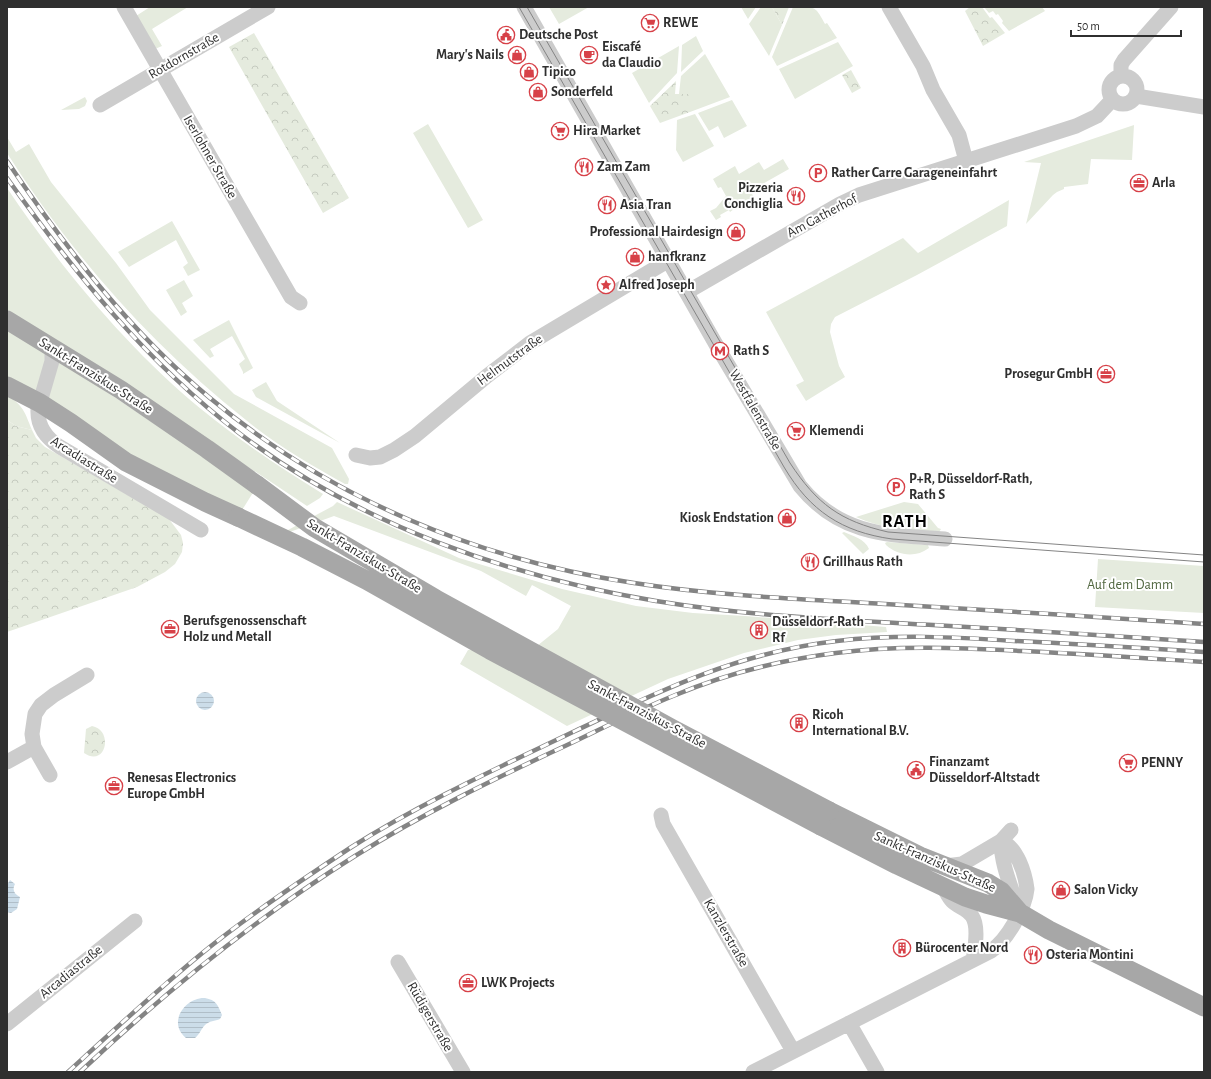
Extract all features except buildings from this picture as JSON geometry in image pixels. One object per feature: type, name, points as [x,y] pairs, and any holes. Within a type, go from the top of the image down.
[{"type":"main road","name":"Sankt-Franziskus-Straße","points":[[7,320],[120,390],[160,417],[207,449],[315,528],[436,599],[673,729],[825,819],[897,865],[965,897],[1020,913]]},
{"type":"main road","name":"Sankt-Franziskus-Straße","points":[[7,386],[40,403],[126,462],[205,502],[302,547],[366,580],[490,650],[825,819],[881,838],[988,883],[1001,891],[1020,913]]},
{"type":"main road","points":[[1020,913],[1049,930],[1204,1007]]},
{"type":"street","name":"Iserlohner Straße","points":[[124,7],[291,297],[300,303]]},
{"type":"street","name":"Rotdornstraße","points":[[100,105],[268,7]]},
{"type":"street","name":"Westfalenstraße","points":[[524,7],[800,486],[828,513],[858,528],[888,535],[945,539]]},
{"type":"street","points":[[889,7],[923,66],[933,90],[958,135],[966,161]]},
{"type":"street","points":[[1121,75],[1121,65],[1124,60],[1171,7]]},
{"type":"street","points":[[1121,75],[1125,75],[1133,80],[1137,88],[1136,96],[1133,100],[1125,104],[1116,103],[1112,100],[1108,92],[1110,83],[1113,79],[1121,75]]},
{"type":"street","points":[[1136,96],[1204,107]]},
{"type":"street","name":"Am Gatherhof","points":[[687,292],[840,204],[859,196],[1076,126],[1097,116],[1112,100]]},
{"type":"street","name":"Helmutstraße","points":[[356,455],[370,458],[380,457],[394,450],[414,436],[530,343],[669,260]]},
{"type":"street","name":"Arcadiastraße","points":[[52,348],[52,361],[38,409],[38,416],[43,431],[53,442],[201,530]]},
{"type":"street","points":[[50,775],[34,747],[32,734],[35,714],[41,705],[54,695],[87,675]]},
{"type":"street","points":[[7,762],[34,747]]},
{"type":"street","name":"Kanzlerstraße","points":[[661,815],[663,824],[793,1051]]},
{"type":"street","points":[[945,866],[962,864],[1001,841],[1011,830]]},
{"type":"street","points":[[752,1072],[991,952],[998,946],[1020,913],[1005,867],[1001,851],[1001,841]]},
{"type":"street","points":[[943,887],[952,901],[966,910],[974,919],[976,924],[976,945],[973,960]]},
{"type":"street","name":"Arcadiastraße","points":[[7,1024],[135,921]]},
{"type":"street","name":"Rüdigerstraße","points":[[398,962],[463,1072]]},
{"type":"street","points":[[849,1023],[877,1072]]},
{"type":"green space","points":[[150,7],[188,7],[152,29],[162,46],[155,49],[136,16]]},
{"type":"green space","points":[[549,7],[589,7],[559,24]]},
{"type":"green space","points":[[741,7],[756,7],[748,19]]},
{"type":"green space","points":[[761,7],[772,7],[782,25],[769,56],[749,24]]},
{"type":"green space","points":[[772,7],[789,7],[782,25]]},
{"type":"green space","points":[[793,7],[814,8],[837,38],[777,66],[772,57]]},
{"type":"green space","points":[[970,7],[982,7],[990,18],[992,17],[1005,33],[983,46],[965,11]]},
{"type":"green space","points":[[984,7],[1042,7],[1045,11],[1009,31],[1002,23],[1003,21],[998,14],[996,15],[993,11],[989,13]]},
{"type":"green space","points":[[254,33],[349,198],[323,213],[229,47]]},
{"type":"green space","points":[[696,36],[703,51],[681,72],[682,45]]},
{"type":"green space","points":[[838,42],[853,66],[795,99],[779,69]]},
{"type":"green space","points":[[679,46],[677,73],[649,103],[632,73]]},
{"type":"green space","points":[[705,54],[730,97],[690,112],[690,94],[679,94],[681,76]]},
{"type":"green space","points":[[851,70],[861,88],[852,93],[842,75]]},
{"type":"green space","points":[[676,81],[675,94],[690,94],[690,112],[660,123],[650,106]]},
{"type":"green space","points":[[85,97],[87,101],[85,106],[79,109],[61,110]]},
{"type":"green space","points":[[732,100],[747,126],[724,138],[718,126],[709,131],[698,113]]},
{"type":"green space","points":[[695,114],[714,146],[683,162],[676,150],[677,120]]},
{"type":"green space","points":[[428,124],[483,220],[468,228],[413,133]]},
{"type":"green space","points":[[1134,125],[1132,160],[1091,159],[1088,184],[1064,187],[1064,189],[1053,195],[1026,224],[1041,163],[1024,162]]},
{"type":"green space","points":[[7,137],[16,152],[29,144],[51,182],[116,263],[150,310],[234,394],[332,448],[349,479],[348,484],[345,484],[307,462],[257,429],[211,391],[146,330],[115,297],[58,227],[7,153]]},
{"type":"green space","points":[[783,159],[789,169],[750,191],[756,200],[747,202],[740,201],[738,206],[730,212],[729,210],[720,215],[721,217],[716,220],[710,211],[716,208],[726,196],[721,187],[718,188],[713,179],[735,166],[739,174],[759,162],[764,170]]},
{"type":"green space","points":[[7,188],[72,277],[96,306],[147,360],[174,386],[231,432],[276,464],[323,494],[320,498],[307,506],[7,312]]},
{"type":"green space","points":[[1009,200],[1007,226],[917,275],[835,317],[831,324],[830,332],[839,366],[845,377],[806,401],[796,385],[804,381],[766,312],[903,238],[918,253]]},
{"type":"green space","points":[[172,221],[200,270],[188,276],[183,267],[188,263],[176,240],[129,267],[118,252]]},
{"type":"green space","points":[[184,280],[193,296],[182,303],[187,312],[181,316],[166,290]]},
{"type":"green space","points":[[229,320],[253,368],[243,374],[239,364],[245,359],[232,336],[210,349],[214,356],[210,358],[193,340]]},
{"type":"green space","points":[[7,326],[47,351],[41,396],[7,378]]},
{"type":"green space","points":[[58,359],[254,491],[239,515],[151,469],[44,399]]},
{"type":"green space","points":[[266,382],[277,401],[340,443],[256,397],[252,390]]},
{"type":"green space","points":[[7,395],[21,406],[32,430],[16,426],[7,420]]},
{"type":"green space","points":[[7,420],[16,426],[32,430],[36,438],[45,447],[169,519],[181,535],[183,543],[182,552],[175,564],[165,572],[137,587],[7,632]]},
{"type":"green space","points":[[337,502],[459,558],[562,589],[636,606],[693,613],[886,627],[887,632],[836,635],[798,640],[744,653],[668,679],[567,726],[460,664],[468,650],[537,646],[558,629],[571,606],[532,585],[526,596],[481,571],[334,516],[273,538],[333,506]]},
{"type":"green space","points":[[904,502],[918,504],[938,528],[941,529],[939,532],[907,530],[876,524],[856,517]]},
{"type":"green space","points":[[844,532],[862,540],[869,549],[863,554],[842,533]]},
{"type":"green space","points":[[885,543],[928,545],[929,548],[918,553],[907,554],[896,552],[891,549],[886,545]]},
{"type":"green space","name":"Auf dem Damm","points":[[1098,559],[1204,566],[1204,613],[1095,607]]},
{"type":"green space","points":[[92,726],[99,729],[105,740],[102,752],[98,756],[92,756],[84,753],[86,729]]},
{"type":"water","points":[[201,692],[209,692],[214,697],[212,708],[209,710],[201,710],[196,705],[196,697]]},
{"type":"water","points":[[10,880],[15,884],[14,890],[16,895],[20,897],[17,909],[11,913],[7,912],[7,885]]},
{"type":"water","points":[[205,998],[212,1000],[216,1004],[222,1015],[220,1019],[205,1025],[195,1038],[186,1038],[178,1025],[178,1018],[185,1006],[198,999]]},
{"type":"tram line","points":[[519,7],[784,467],[805,496],[816,507],[843,525],[874,536],[892,539],[1204,562]]},
{"type":"tram line","points":[[527,7],[790,463],[810,490],[831,509],[856,522],[871,528],[888,532],[1204,555]]},
{"type":"railway","points":[[7,161],[52,225],[100,287],[153,345],[210,398],[257,434],[306,466],[356,495],[409,520],[464,541],[519,559],[576,573],[634,583],[697,591],[791,599],[1204,624]]},
{"type":"railway","points":[[7,178],[58,248],[113,314],[142,346],[205,406],[239,433],[285,465],[334,494],[384,520],[437,542],[491,561],[601,591],[691,606],[794,617],[1204,642]]},
{"type":"railway","points":[[68,1072],[192,961],[262,908],[350,848],[405,816],[490,772],[639,701],[702,675],[767,654],[801,646],[881,637],[970,638],[1204,652]]},
{"type":"railway","points":[[80,1072],[145,1013],[212,957],[282,905],[355,856],[432,811],[485,784],[632,714],[693,688],[774,664],[815,656],[859,650],[906,648],[976,649],[1068,653],[1204,662]]},
{"type":"place","name":"REWE","points":[[650,23]]},
{"type":"place","name":"Deutsche Post","points":[[506,35]]},
{"type":"place","name":"Mary's Nails","points":[[517,55]]},
{"type":"place","name":"Eiscafé da Claudio","points":[[589,55]]},
{"type":"place","name":"Tipico","points":[[529,72]]},
{"type":"place","name":"Sonderfeld","points":[[538,92]]},
{"type":"place","name":"Hira Market","points":[[560,131]]},
{"type":"place","name":"Zam Zam","points":[[584,167]]},
{"type":"place","name":"Rather Carre Garageneinfahrt","points":[[818,173]]},
{"type":"place","name":"Arla","points":[[1139,183]]},
{"type":"place","name":"Pizzeria Conchiglia","points":[[796,196]]},
{"type":"place","name":"Asia Tran","points":[[607,205]]},
{"type":"place","name":"Professional Hairdesign","points":[[736,232]]},
{"type":"place","name":"hanfkranz","points":[[635,257]]},
{"type":"place","name":"Alfred Joseph","points":[[606,285]]},
{"type":"place","name":"Rath S","points":[[720,351]]},
{"type":"place","name":"Prosegur GmbH","points":[[1106,374]]},
{"type":"place","name":"Klemendi","points":[[796,431]]},
{"type":"place","name":"P+R, Düsseldorf-Rath, Rath S","points":[[896,487]]},
{"type":"place","name":"Kiosk Endstation","points":[[787,518]]},
{"type":"place","name":"Grillhaus Rath","points":[[810,562]]},
{"type":"place","name":"Berufsgenossenschaft Holz und Metall","points":[[170,629]]},
{"type":"place","name":"Düsseldorf-Rath Rf","points":[[759,630]]},
{"type":"place","name":"Ricoh International B.V.","points":[[799,723]]},
{"type":"place","name":"PENNY","points":[[1128,763]]},
{"type":"place","name":"Finanzamt Düsseldorf-Altstadt","points":[[916,770]]},
{"type":"place","name":"Renesas Electronics Europe GmbH","points":[[114,786]]},
{"type":"place","name":"Salon Vicky","points":[[1061,890]]},
{"type":"place","name":"Bürocenter Nord","points":[[902,948]]},
{"type":"place","name":"Osteria Montini","points":[[1033,955]]},
{"type":"place","name":"LWK Projects","points":[[468,983]]},
{"type":"district","name":"RATH","points":[[905,522]]}]
